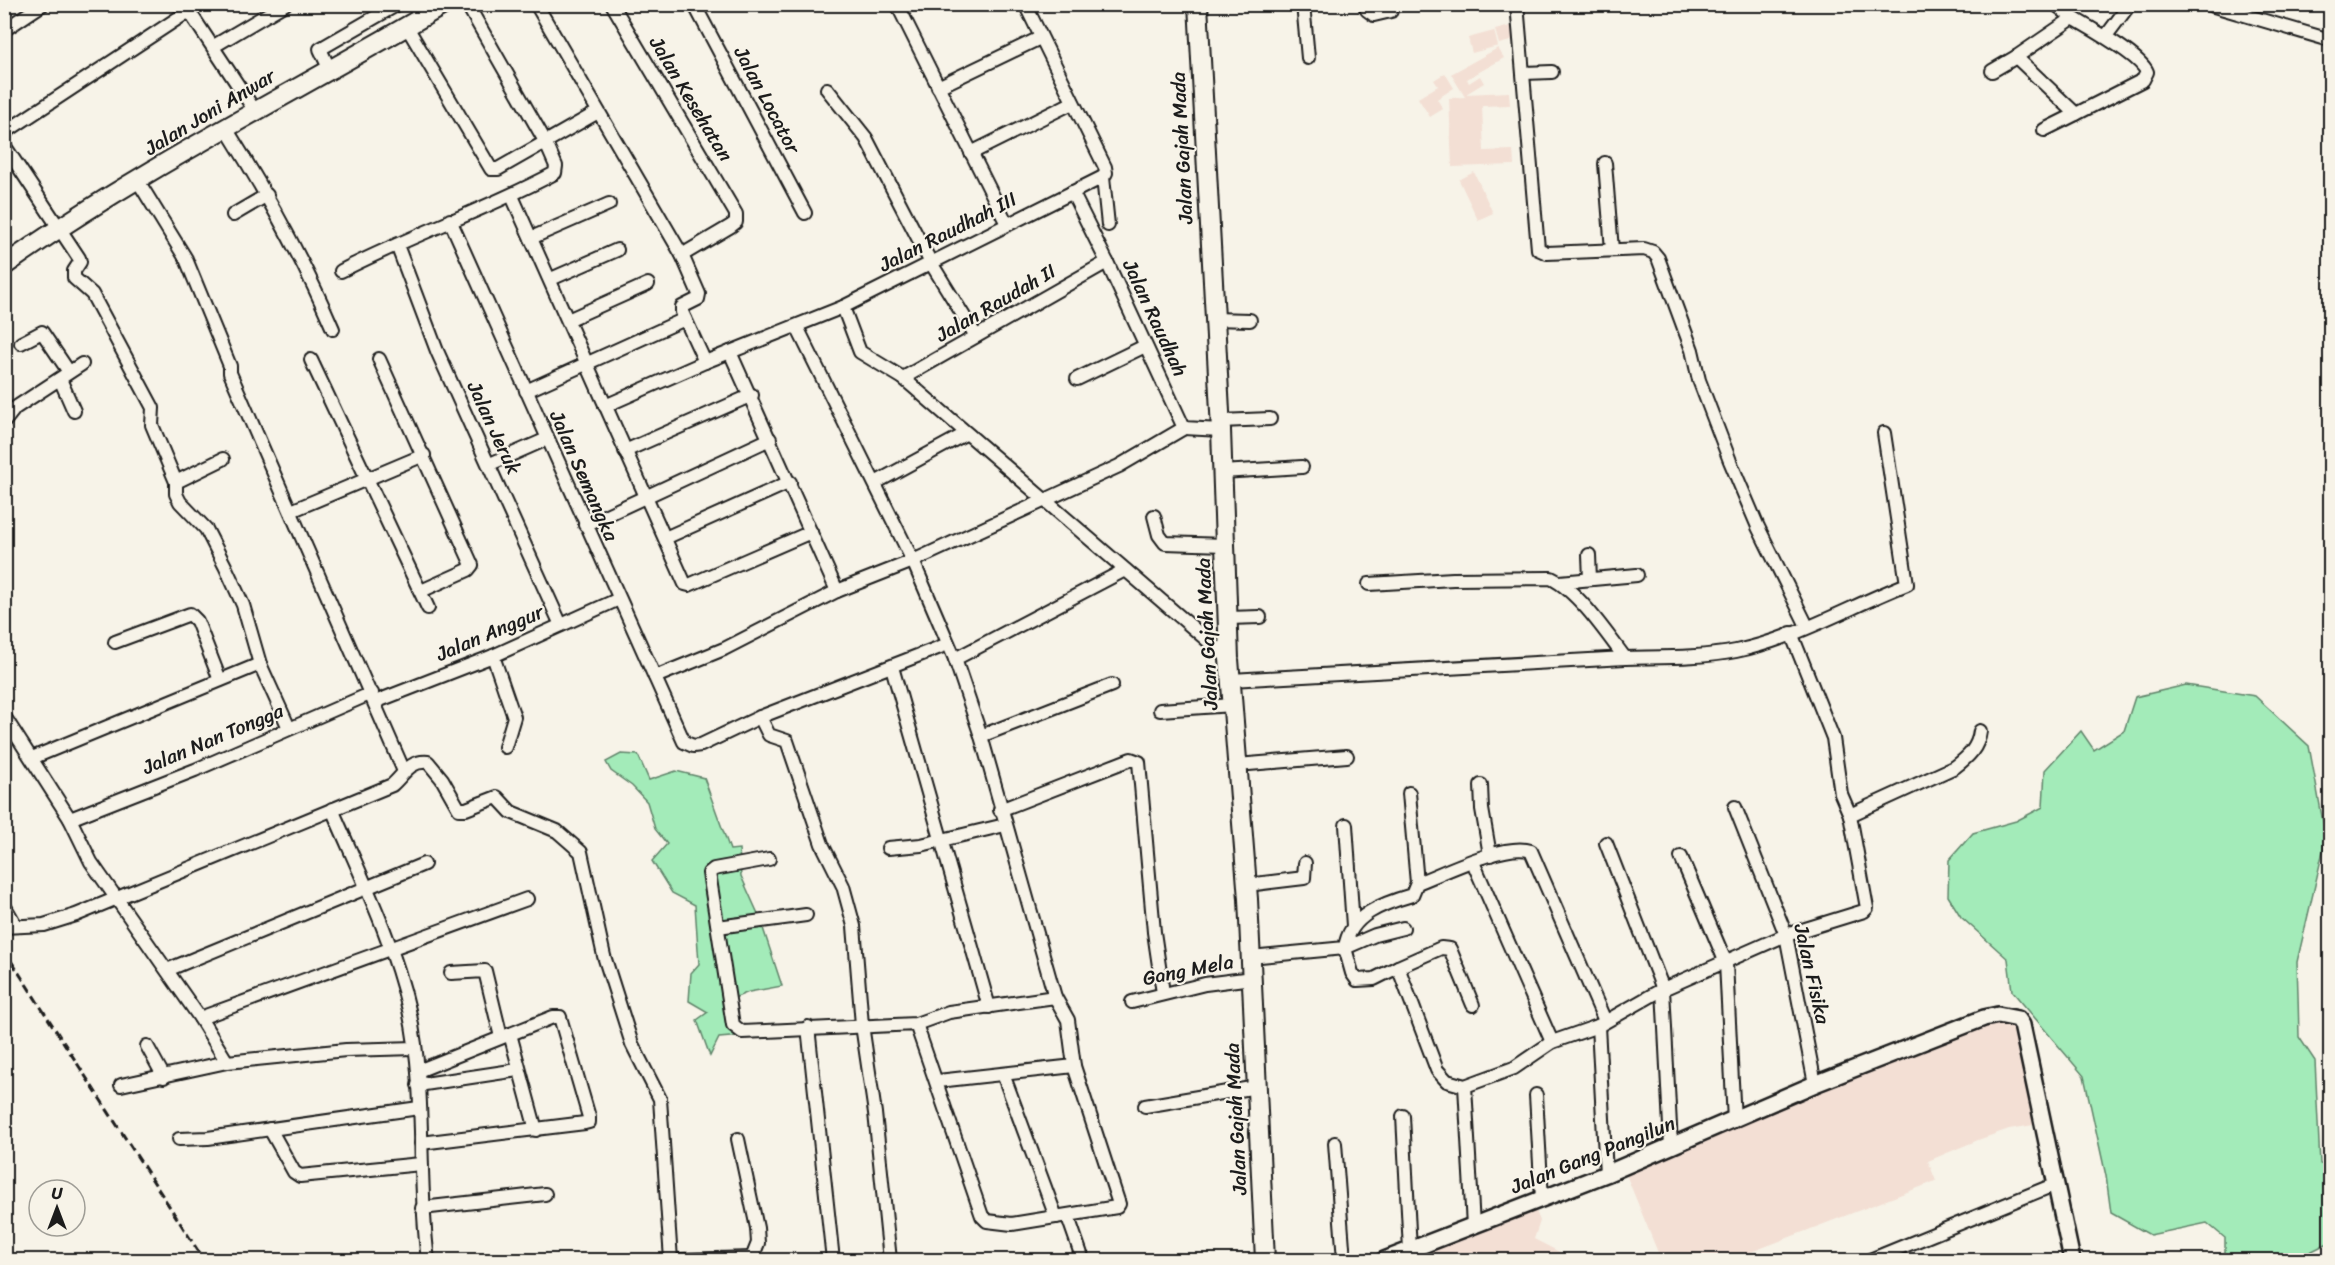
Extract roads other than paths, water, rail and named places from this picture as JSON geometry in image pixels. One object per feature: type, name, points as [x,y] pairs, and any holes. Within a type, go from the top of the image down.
[{"type":"main road","name":"Jalan Gajah Mada","points":[[1198,4],[1226,545],[1229,658],[1247,885],[1265,1260]]},
{"type":"main road","name":"Jalan Joni Anwar","points":[[4,266],[59,227],[426,11]]},
{"type":"street","points":[[4,30],[43,4]]},
{"type":"street","points":[[214,46],[285,4]]},
{"type":"street","points":[[329,69],[320,49],[398,4]]},
{"type":"street","points":[[341,271],[450,220],[512,196],[555,173],[556,165],[545,141],[466,4]]},
{"type":"street","points":[[536,4],[682,255],[699,294],[698,299],[681,309],[705,362]]},
{"type":"street","name":"Jalan Kesehatan","points":[[612,4],[736,214],[736,222],[731,226],[682,255]]},
{"type":"street","name":"Jalan Locator","points":[[694,4],[805,213]]},
{"type":"street","points":[[897,4],[1007,224]]},
{"type":"street","points":[[1025,4],[1105,166],[1106,173],[1103,177],[1108,225]]},
{"type":"street","points":[[1303,4],[1308,58]]},
{"type":"street","points":[[1364,4],[1367,10],[1374,15],[1391,11]]},
{"type":"street","points":[[1517,4],[1538,249],[1547,253],[1644,249],[1653,252],[1658,258],[1684,328],[1699,380],[1730,461],[1758,527],[1807,626]]},
{"type":"street","points":[[2044,130],[2146,77],[2148,72],[2143,65],[2106,36],[2073,18],[2055,4]]},
{"type":"street","points":[[2106,36],[2130,4]]},
{"type":"street","points":[[2207,4],[2331,40]]},
{"type":"street","points":[[4,133],[187,8],[255,111]]},
{"type":"street","points":[[426,11],[487,167],[498,169],[598,112]]},
{"type":"street","points":[[1992,71],[2073,18]]},
{"type":"street","points":[[938,87],[1040,38]]},
{"type":"street","points":[[2016,57],[2076,114]]},
{"type":"street","points":[[1524,73],[1552,72]]},
{"type":"street","points":[[827,90],[866,138],[932,263],[976,336]]},
{"type":"street","points":[[971,153],[1072,103]]},
{"type":"street","points":[[227,130],[267,195],[308,270],[333,329]]},
{"type":"street","points":[[4,145],[80,260],[74,272],[74,278],[92,294],[153,408],[152,425],[176,482],[176,494],[180,502],[206,529],[240,596],[260,664],[289,728]]},
{"type":"street","points":[[1605,163],[1612,250]]},
{"type":"street","name":"Jalan Raudhah III","points":[[605,406],[705,362],[843,307],[1103,177]]},
{"type":"street","points":[[138,181],[186,259],[230,366],[230,373],[374,697],[403,770]]},
{"type":"street","name":"Jalan Raudhah","points":[[1072,192],[1184,428]]},
{"type":"street","points":[[233,215],[267,195]]},
{"type":"street","points":[[512,196],[570,319],[605,406],[685,584],[690,585],[811,532]]},
{"type":"street","points":[[531,238],[609,204]]},
{"type":"street","name":"Jalan Semangka","points":[[450,220],[585,525],[687,745],[701,745],[759,717]]},
{"type":"street","name":"Jalan Jeruk","points":[[397,245],[437,351],[561,624]]},
{"type":"street","points":[[551,279],[617,250]]},
{"type":"street","name":"Jalan Raudah II","points":[[903,378],[1107,262]]},
{"type":"street","points":[[570,319],[648,284]]},
{"type":"street","points":[[843,307],[860,352],[903,378],[965,434],[1229,658]]},
{"type":"street","points":[[525,391],[685,319]]},
{"type":"street","points":[[1213,319],[1250,320]]},
{"type":"street","points":[[797,327],[913,561],[955,659],[981,736],[1000,810],[1055,998],[1068,1020],[1074,1066],[1119,1204],[1114,1210],[993,1224],[982,1216],[938,1082],[916,1024]]},
{"type":"street","points":[[21,343],[42,332],[64,376],[74,411]]},
{"type":"street","points":[[1077,379],[1145,346]]},
{"type":"street","points":[[730,352],[752,395],[837,591]]},
{"type":"street","points":[[379,359],[424,454],[472,565],[468,570],[421,591]]},
{"type":"street","points":[[311,360],[428,608]]},
{"type":"street","points":[[4,422],[15,408],[82,364]]},
{"type":"street","points":[[625,452],[752,395]]},
{"type":"street","points":[[655,677],[724,649],[837,591],[913,561],[1119,466],[1184,428],[1270,419]]},
{"type":"street","points":[[1231,680],[1721,653],[1791,633],[1907,584],[1884,433]]},
{"type":"street","points":[[875,483],[965,434]]},
{"type":"street","points":[[490,464],[547,439]]},
{"type":"street","points":[[585,525],[770,439]]},
{"type":"street","points":[[291,511],[424,454]]},
{"type":"street","points":[[176,482],[223,459]]},
{"type":"street","points":[[1222,472],[1302,467]]},
{"type":"street","points":[[665,538],[790,482]]},
{"type":"street","points":[[1154,516],[1159,535],[1165,543],[1226,545]]},
{"type":"street","points":[[1589,555],[1590,579]]},
{"type":"street","points":[[955,659],[1125,570]]},
{"type":"street","points":[[1370,584],[1544,578],[1560,582],[1636,575]]},
{"type":"street","points":[[1560,582],[1625,658]]},
{"type":"street","name":"Jalan Anggur","points":[[374,697],[493,656],[619,599]]},
{"type":"street","points":[[115,642],[190,614],[197,621],[220,680]]},
{"type":"street","points":[[1228,618],[1260,617]]},
{"type":"street","points":[[1398,967],[1437,1070],[1447,1081],[1465,1086],[1514,1068],[1552,1042],[1601,1023],[1663,989],[1726,963],[1786,934],[1866,910],[1850,815],[1840,794],[1833,738],[1791,633]]},
{"type":"street","points":[[890,1260],[875,1113],[862,1025],[854,926],[836,868],[822,844],[787,741],[769,735],[759,717],[948,644]]},
{"type":"street","points":[[493,656],[514,717],[505,747]]},
{"type":"street","points":[[32,758],[260,664]]},
{"type":"street","points":[[892,667],[989,1007]]},
{"type":"street","points":[[981,736],[1112,685]]},
{"type":"street","name":"Jalan Nan Tongga","points":[[70,819],[195,770],[289,728],[374,697]]},
{"type":"street","points":[[1160,710],[1233,705]]},
{"type":"street","points":[[4,716],[70,819],[91,862],[200,1018],[227,1062]]},
{"type":"street","points":[[1850,815],[1955,767],[1967,758],[1979,742],[1980,731]]},
{"type":"street","points":[[1237,765],[1347,756]]},
{"type":"street","points":[[1000,810],[1131,759],[1138,762],[1154,932],[1163,993]]},
{"type":"street","points":[[4,905],[10,926],[44,925],[118,898],[392,785],[403,770],[422,762],[428,762],[435,767],[459,808],[466,809],[496,797],[511,812],[557,831],[581,852],[593,914],[632,1044],[657,1090],[667,1181],[671,1260]]},
{"type":"street","points":[[1481,784],[1482,808],[1490,855]]},
{"type":"street","points":[[1353,926],[1372,910],[1412,895],[1417,883],[1409,793]]},
{"type":"street","name":"Jalan Fisika","points":[[1735,807],[1786,934],[1815,1084]]},
{"type":"street","points":[[332,808],[366,886],[409,1008],[418,1071],[422,1208],[428,1260]]},
{"type":"street","points":[[888,848],[943,840],[1005,825]]},
{"type":"street","points":[[1346,825],[1353,926],[1346,948],[1352,973],[1357,980],[1374,979],[1441,948],[1450,949],[1473,1005]]},
{"type":"street","points":[[1606,843],[1663,989],[1671,1146]]},
{"type":"street","points":[[1417,883],[1490,855],[1524,849],[1531,851],[1601,1023],[1606,1174]]},
{"type":"street","points":[[1681,857],[1726,963],[1734,1121]]},
{"type":"street","points":[[769,859],[711,870],[709,876],[733,1025],[742,1032],[808,1027],[916,1024],[949,1012],[1055,998]]},
{"type":"street","points":[[1473,862],[1552,1042]]},
{"type":"street","points":[[1247,885],[1304,878],[1305,863]]},
{"type":"street","points":[[167,970],[424,864]]},
{"type":"street","points":[[200,1018],[527,899]]},
{"type":"street","points":[[718,927],[806,915]]},
{"type":"street","points":[[1250,957],[1346,948],[1375,935],[1402,928]]},
{"type":"street","points":[[451,973],[485,971],[536,1130]]},
{"type":"street","name":"Gang Mela","points":[[1132,1002],[1163,993],[1252,978]]},
{"type":"street","name":"Jalan Gang Pangilun","points":[[1384,1260],[1606,1174],[1734,1121],[1815,1084],[1984,1018],[1998,1015],[2018,1019],[2022,1025],[2056,1184]]},
{"type":"street","points":[[418,1071],[553,1017],[560,1017],[564,1023],[590,1122],[421,1143]]},
{"type":"street","points":[[808,1027],[833,1260]]},
{"type":"street","points":[[147,1046],[164,1077]]},
{"type":"street","points":[[122,1085],[227,1062],[346,1050],[415,1048]]},
{"type":"street","points":[[938,1082],[1074,1066]]},
{"type":"street","points":[[418,1085],[518,1070]]},
{"type":"street","points":[[1003,1074],[1062,1217],[1083,1260]]},
{"type":"street","points":[[1465,1086],[1473,1226]]},
{"type":"street","points":[[1144,1106],[1257,1087]]},
{"type":"street","points":[[1536,1095],[1542,1199]]},
{"type":"street","points":[[178,1139],[208,1138],[419,1108]]},
{"type":"street","points":[[1403,1116],[1410,1250]]},
{"type":"street","points":[[270,1129],[294,1172],[300,1176],[421,1164]]},
{"type":"street","points":[[680,1260],[752,1259],[758,1243],[758,1228],[738,1139]]},
{"type":"street","points":[[1335,1143],[1335,1167],[1344,1260]]},
{"type":"street","points":[[1870,1260],[2056,1184],[2072,1260]]},
{"type":"street","points":[[422,1208],[545,1194]]},
{"type":"railway","points":[[4,950],[204,1260]]}]
